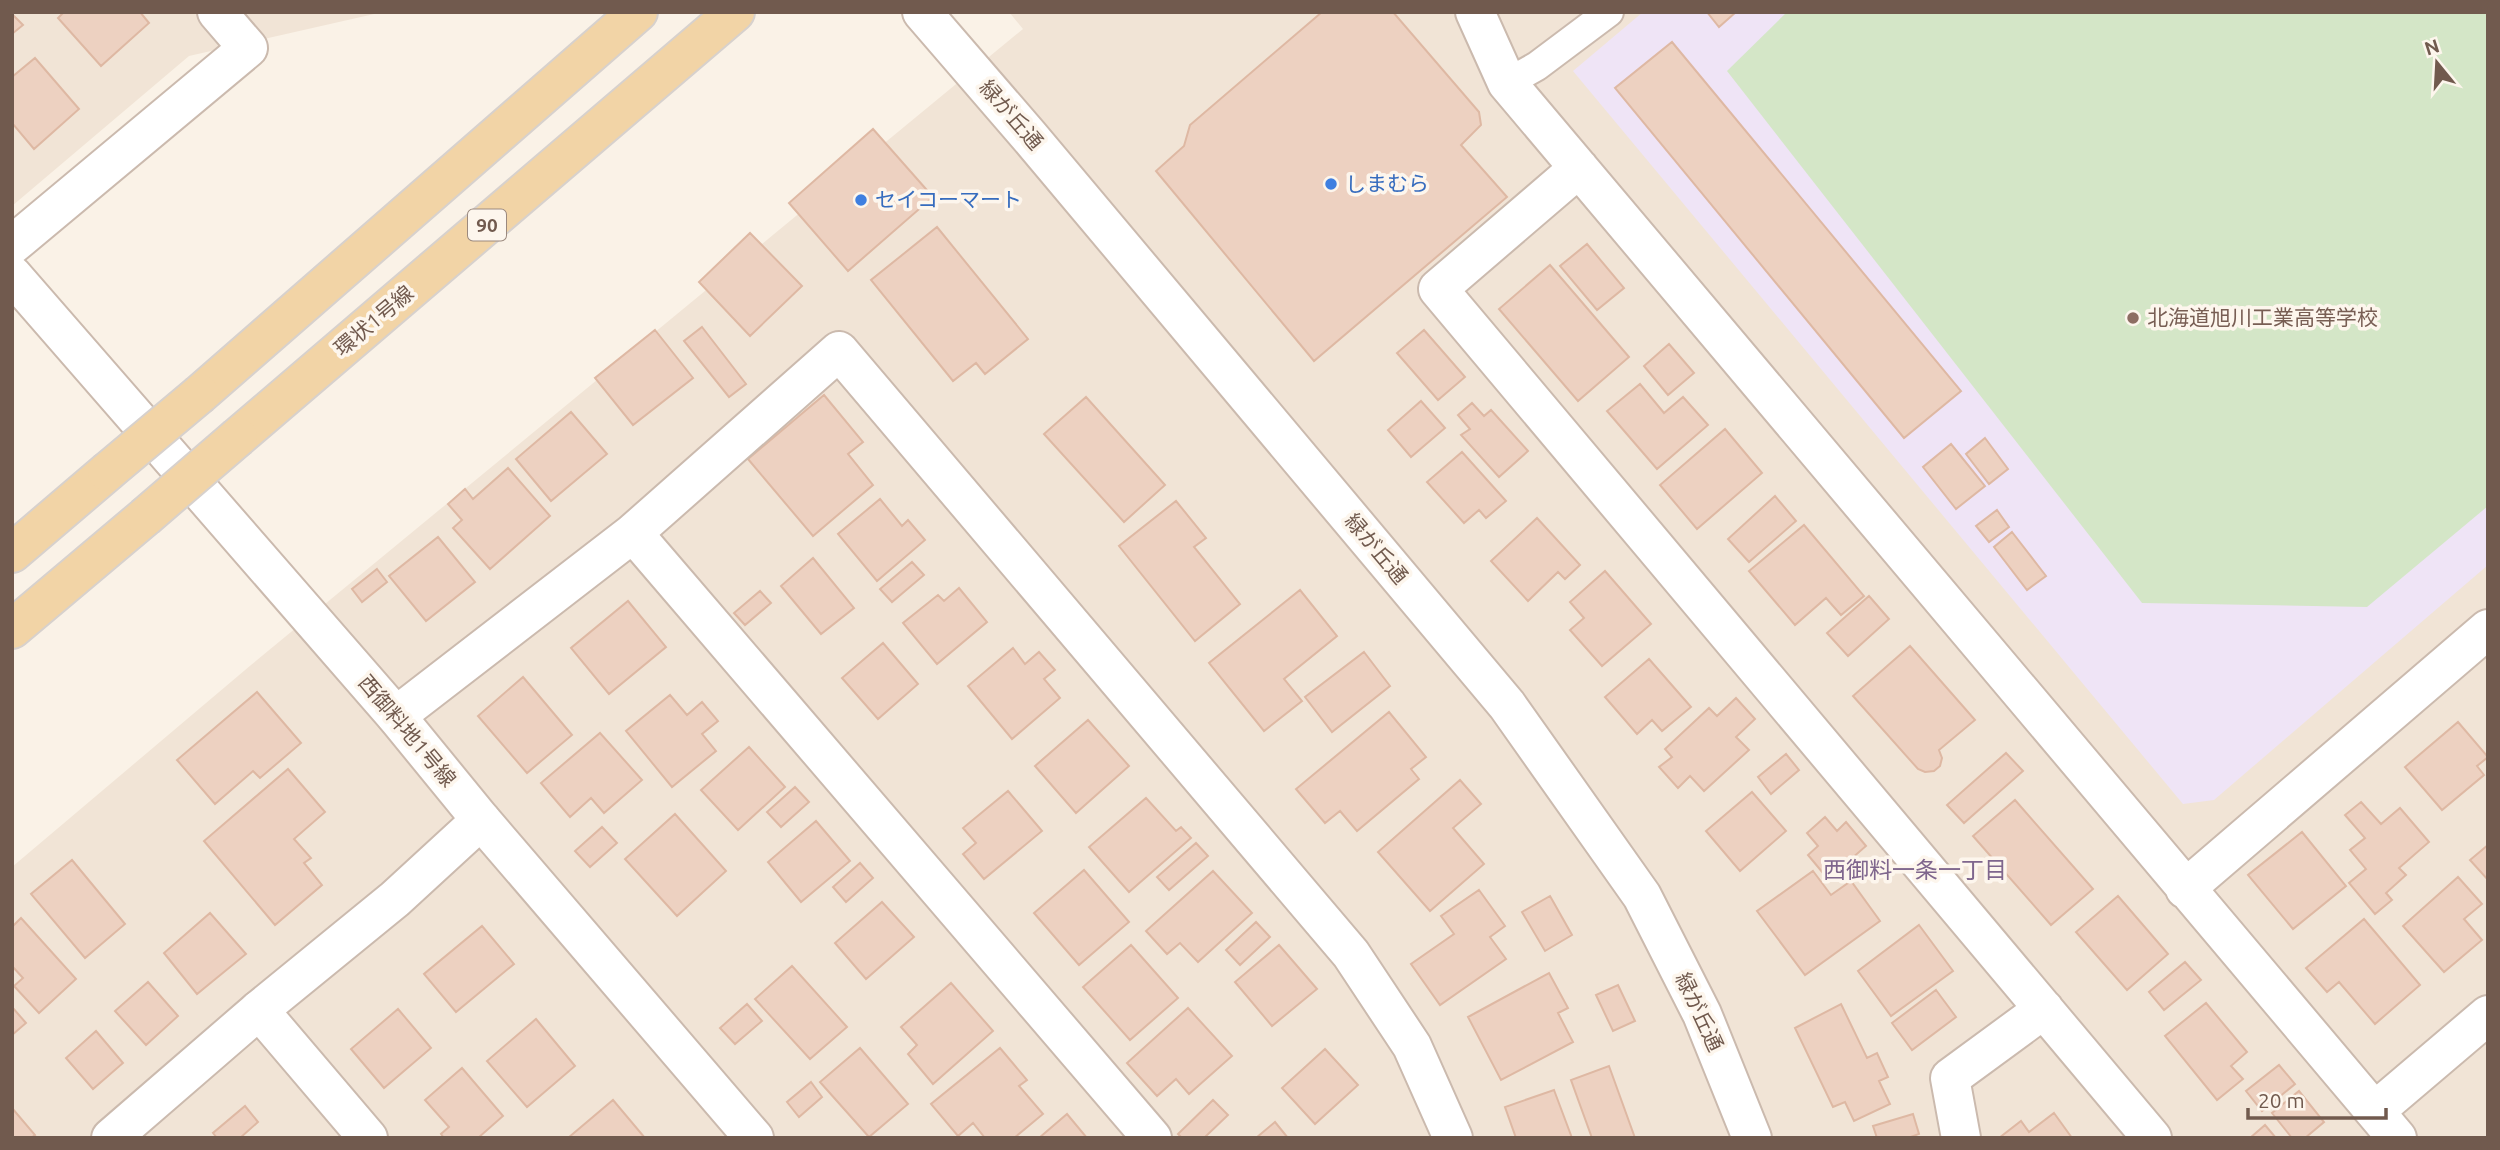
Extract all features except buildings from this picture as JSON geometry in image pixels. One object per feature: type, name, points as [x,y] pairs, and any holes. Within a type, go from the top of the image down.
[{"type":"main road","points":[[12,553],[201,394],[638,12]]},
{"type":"main road","name":"環状1号線","points":[[12,629],[735,12]]},
{"type":"street","points":[[12,245],[248,48],[217,12]]},
{"type":"street","name":"緑が丘通","points":[[922,12],[1507,705],[1642,896],[1702,1014],[1752,1138]]},
{"type":"street","points":[[1475,12],[1507,83],[2386,1124],[2488,1015]]},
{"type":"street","points":[[1579,168],[1438,289],[2152,1138]]},
{"type":"street","name":"西御料地1号線","points":[[12,275],[396,716],[481,820],[754,1138]]},
{"type":"street","points":[[396,716],[633,533],[839,351],[1351,954],[1412,1046],[1453,1138]]},
{"type":"street","points":[[633,533],[1152,1138]]},
{"type":"street","points":[[2186,889],[2488,629]]},
{"type":"street","points":[[111,1138],[259,1010],[395,899],[481,820]]},
{"type":"street","points":[[1961,1138],[1950,1078],[2044,1009]]},
{"type":"street","points":[[259,1010],[368,1138]]},
{"type":"lane","points":[[1507,83],[1536,66],[1609,12]]},
{"type":"shaded area","points":[[12,12],[383,12],[189,56],[12,206]]},
{"type":"shaded area","points":[[1009,12],[2488,12],[2488,1138],[12,1138],[12,867],[251,665],[1023,29]]},
{"type":"shaded area","name":"北海道旭川工業高等学校","points":[[1643,12],[2488,12],[2488,565],[2214,800],[2183,804],[1573,71]]},
{"type":"green space","name":"北海道旭川工業高等学校","points":[[1787,12],[2488,12],[2488,506],[2367,607],[2142,603],[1727,71]]},
{"type":"place","name":"しまむら","points":[[1331,184]]},
{"type":"place","name":"セイコーマート","points":[[861,200]]},
{"type":"place","name":"北海道旭川工業高等学校","points":[[2133,318]]},
{"type":"district","name":"西御料一条一丁目","points":[[1915,870]]}]
